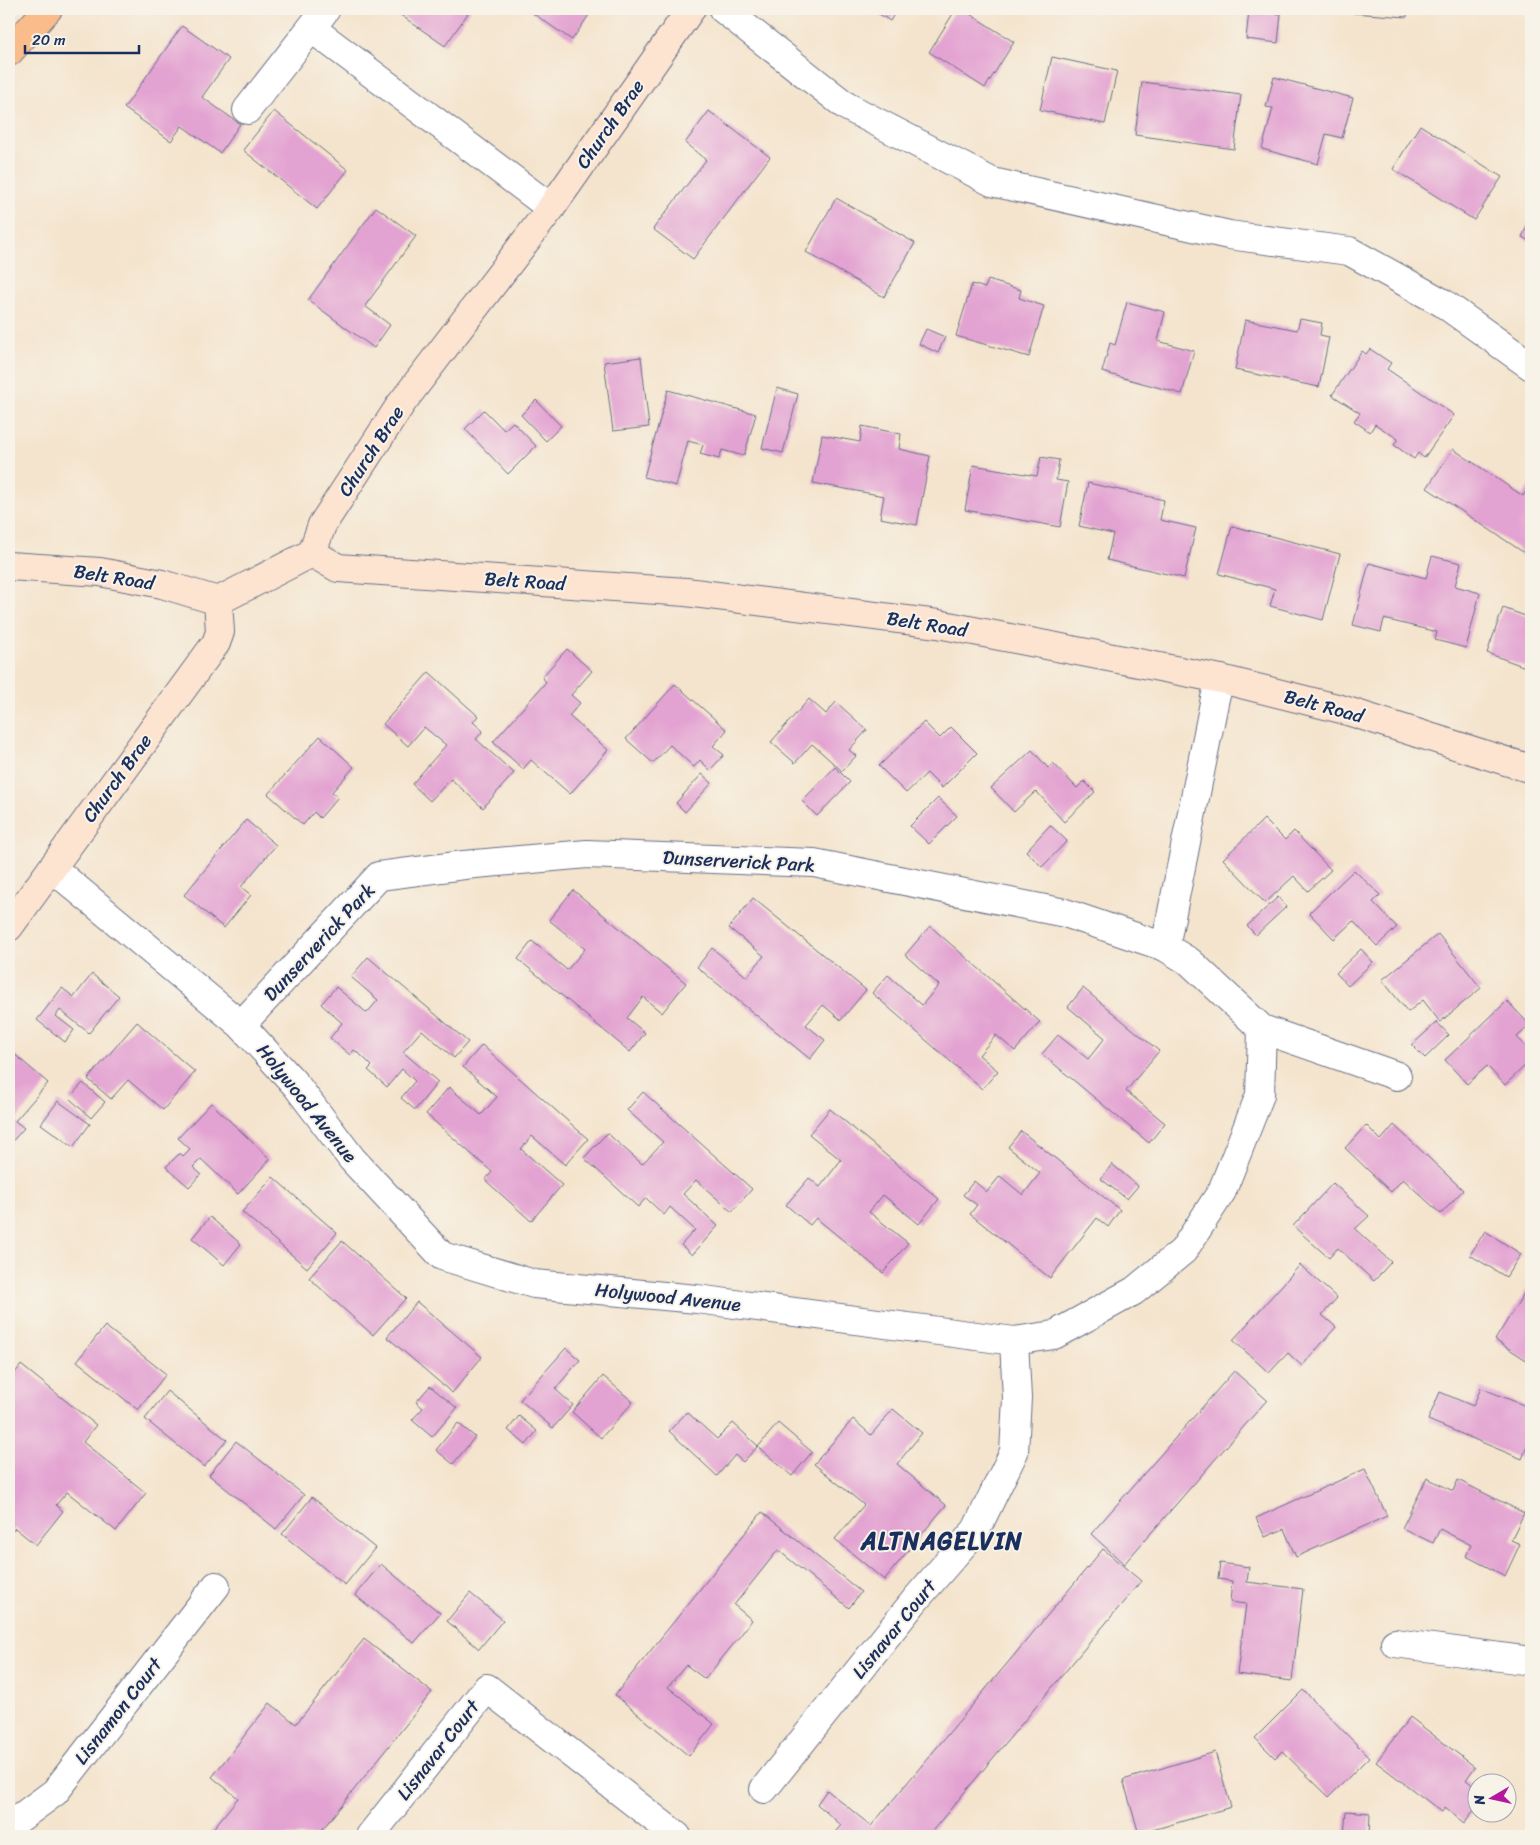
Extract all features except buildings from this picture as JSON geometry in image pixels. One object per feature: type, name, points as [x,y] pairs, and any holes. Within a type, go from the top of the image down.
[{"type":"highway","points":[[9,52],[48,9]]},
{"type":"street","name":"Church Brae","points":[[312,553],[322,525],[401,404],[550,208],[691,9]]},
{"type":"street","points":[[723,9],[846,106],[992,182],[1229,235],[1349,251],[1443,303],[1531,366]]},
{"type":"street","points":[[247,110],[318,18],[550,208]]},
{"type":"street","points":[[218,601],[312,553]]},
{"type":"street","name":"Belt Road","points":[[312,553],[338,568],[686,592],[928,623],[1221,679],[1341,709],[1531,769]]},
{"type":"street","name":"Belt Road","points":[[9,566],[100,572],[162,584],[218,601]]},
{"type":"street","name":"Church Brae","points":[[9,927],[216,644],[220,632],[218,601]]},
{"type":"street","points":[[1164,947],[1215,698],[1221,679]]},
{"type":"street","name":"Dunserverick Park","points":[[241,1025],[379,876],[464,865],[577,855],[814,863],[1065,913],[1164,947],[1190,962],[1262,1029]]},
{"type":"street","name":"Holywood Avenue","points":[[52,868],[241,1025],[296,1085],[352,1159],[442,1256],[534,1284],[697,1298],[1014,1341],[1054,1335],[1134,1291],[1183,1251],[1222,1191],[1260,1096],[1262,1029]]},
{"type":"street","points":[[1262,1029],[1396,1076]]},
{"type":"street","name":"Lisnavar Court","points":[[764,1789],[916,1599],[976,1530],[1014,1452],[1017,1398],[1014,1341]]},
{"type":"street","name":"Lisnamon Court","points":[[9,1826],[55,1792],[216,1586]]},
{"type":"street","points":[[1395,1643],[1531,1661]]},
{"type":"street","name":"Lisnavar Court","points":[[370,1836],[487,1688],[677,1836]]},
{"type":"district","name":"ALTNAGELVIN","points":[[942,1541]]}]
